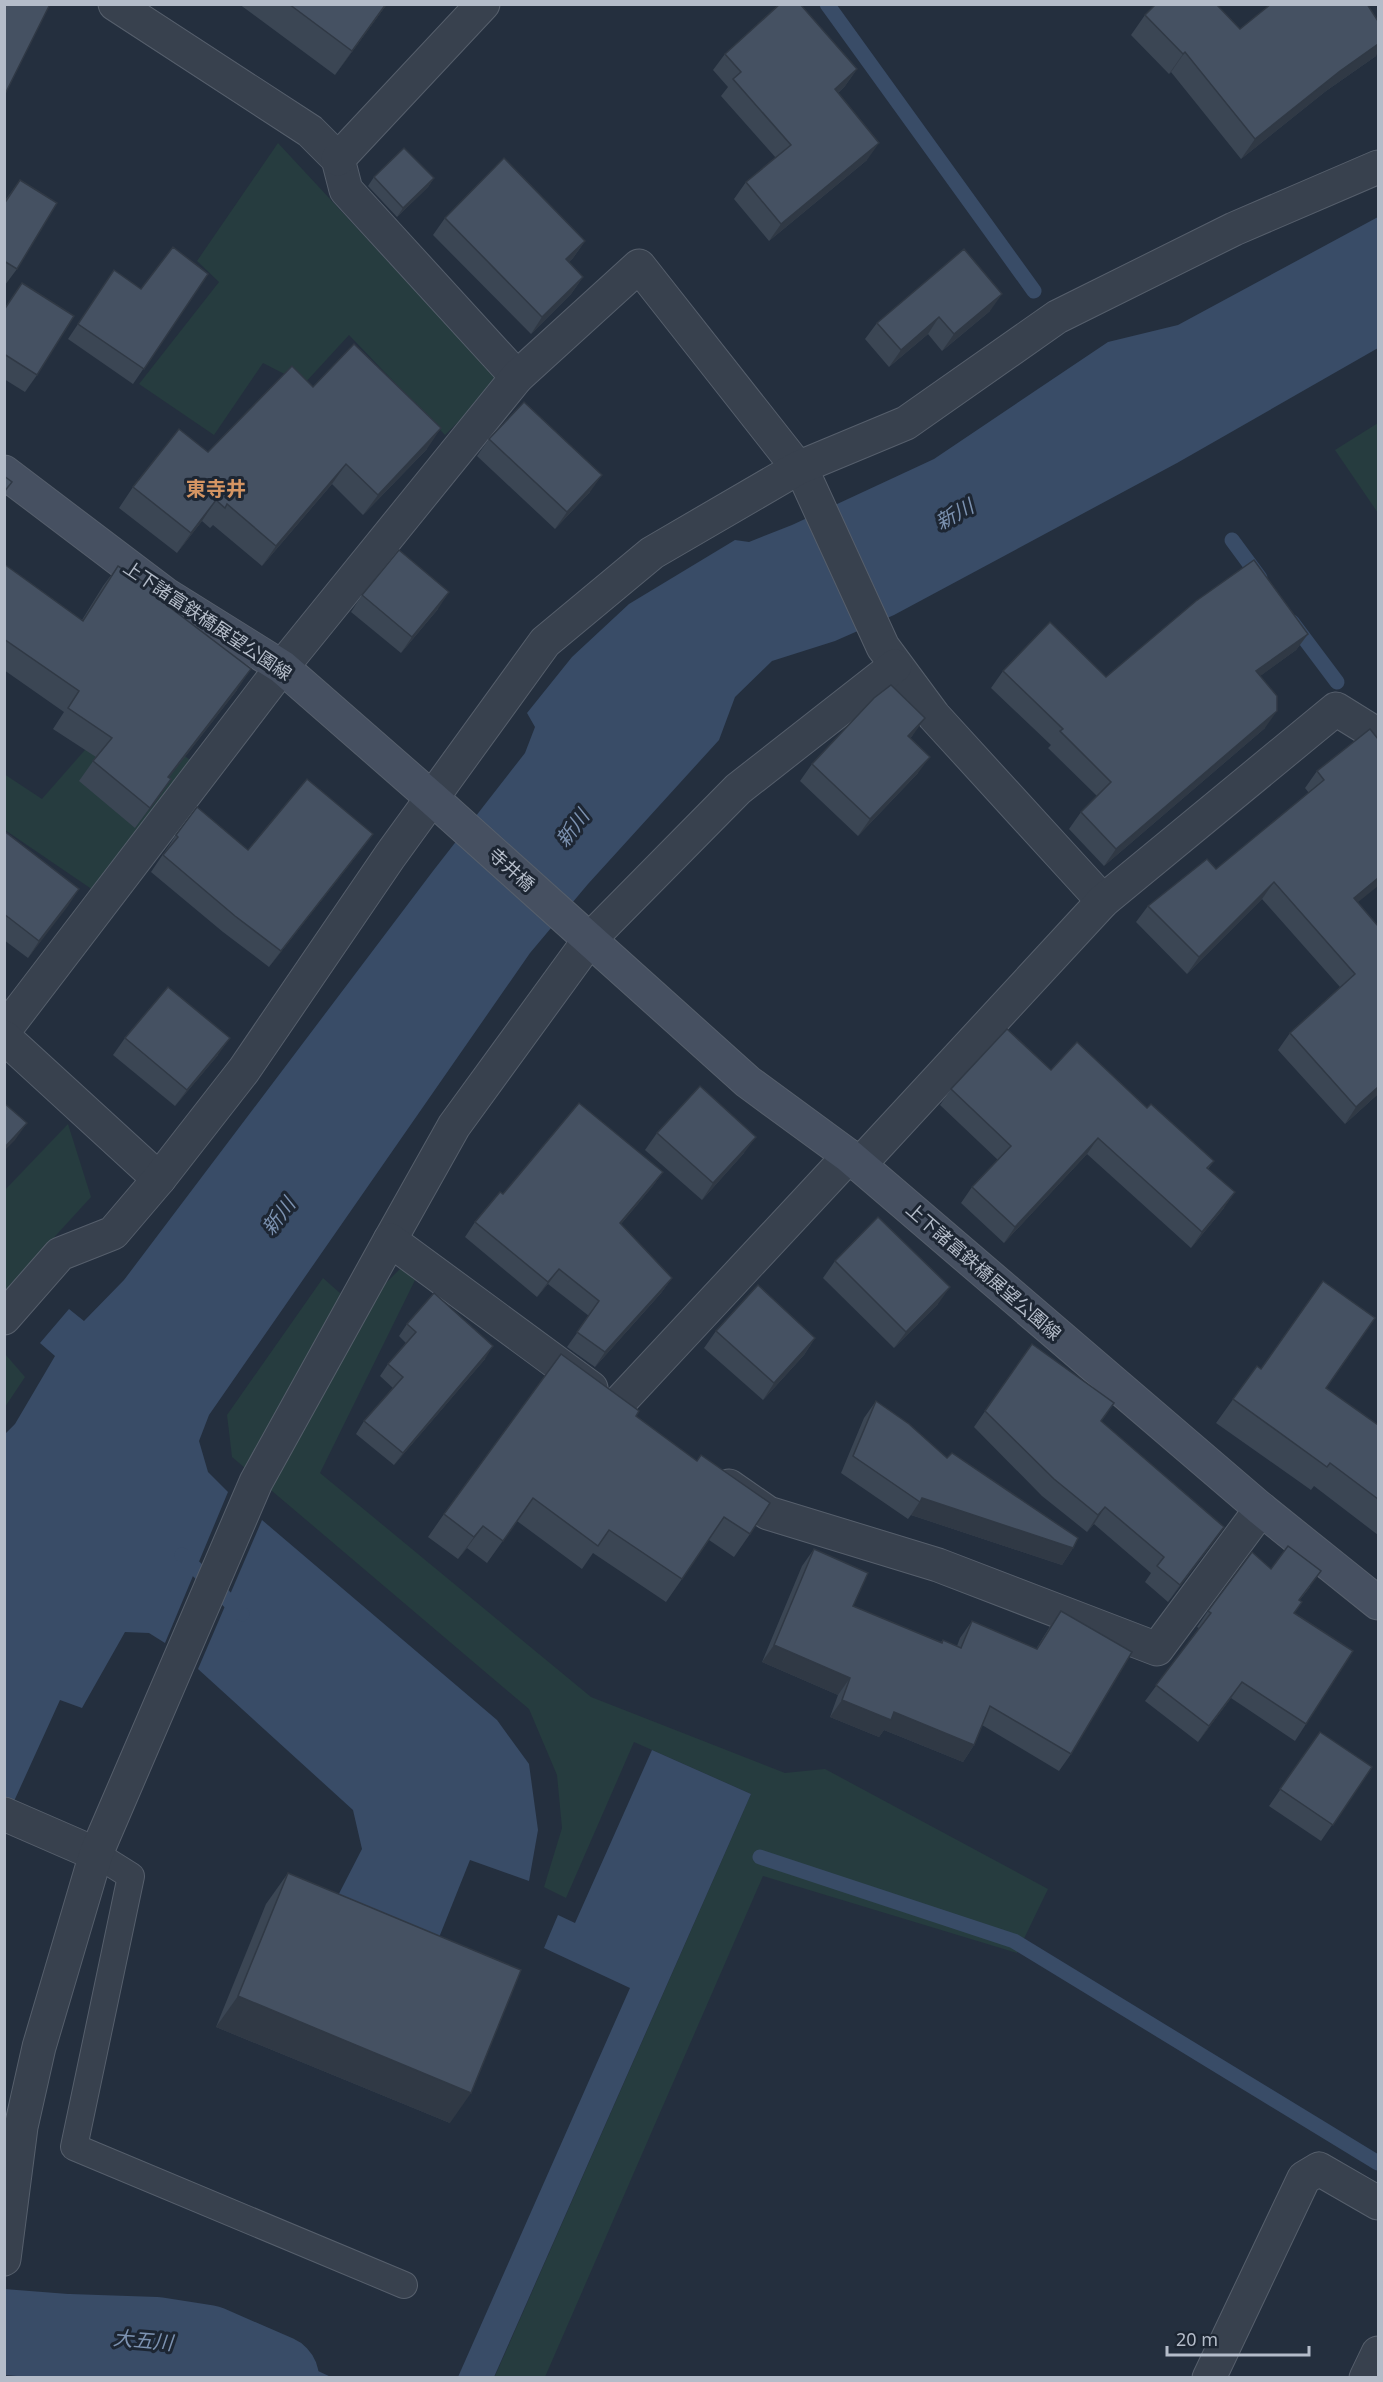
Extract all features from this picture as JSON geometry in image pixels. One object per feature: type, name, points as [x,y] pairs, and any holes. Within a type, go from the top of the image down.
[{"type":"street","points":[[116,4],[310,131],[338,159],[346,189],[517,377]]},
{"type":"street","points":[[338,159],[483,4]]},
{"type":"street","points":[[4,1318],[60,1254],[113,1233],[159,1179],[244,1070],[390,856],[545,642],[652,553],[906,423],[1057,317],[1234,229],[1378,167]]},
{"type":"street","points":[[4,1031],[282,667],[517,377],[639,266],[803,474],[889,656],[934,716],[1103,901]]},
{"type":"street","name":"上下諸富鉄橋展望公園線","points":[[4,472],[165,594],[282,667],[433,799]]},
{"type":"street","points":[[4,2259],[11,2194],[24,2116],[39,2047],[96,1854],[256,1482],[454,1126],[590,939],[738,789],[889,656]]},
{"type":"street","points":[[616,1406],[1103,901],[1336,709],[1378,735]]},
{"type":"street","name":"寺井橋","points":[[433,799],[590,939]]},
{"type":"street","name":"上下諸富鉄橋展望公園線","points":[[590,939],[748,1082],[854,1160],[1262,1509],[1378,1603]]},
{"type":"street","points":[[4,1037],[159,1179]]},
{"type":"street","points":[[390,1240],[645,1426]]},
{"type":"street","points":[[702,1466],[768,1514],[938,1565],[1157,1649],[1262,1509]]},
{"type":"street","points":[[13,1818],[96,1854]]},
{"type":"street","points":[[1209,2378],[1304,2178],[1319,2169],[1378,2203]]},
{"type":"street","points":[[1366,2378],[1378,2354]]},
{"type":"lane","points":[[96,1854],[131,1876],[74,2147],[404,2285]]},
{"type":"green space","points":[[278,143],[499,381],[445,435],[349,335],[304,384],[263,363],[214,435],[139,384],[219,282],[197,261]]},
{"type":"green space","points":[[1378,423],[1378,513],[1335,450]]},
{"type":"green space","points":[[120,710],[193,762],[93,890],[5,830],[4,774],[42,799]]},
{"type":"green space","points":[[68,1124],[91,1197],[5,1291],[4,1191]]},
{"type":"green space","points":[[405,1264],[419,1272],[320,1473],[591,1697],[785,1773],[825,1769],[1048,1889],[1017,1953],[763,1876],[545,2377],[495,2376],[751,1794],[634,1742],[566,1898],[544,1887],[562,1828],[557,1775],[529,1709],[232,1457],[227,1415],[323,1278],[359,1310]]},
{"type":"green space","points":[[5,1354],[25,1377],[5,1407]]},
{"type":"green space","points":[[65,2368],[187,2371],[185,2378],[23,2378],[23,2375]]},
{"type":"water","name":"新川","points":[[1378,217],[1378,348],[1177,463],[894,615],[835,641],[772,661],[735,697],[719,740],[588,884],[530,953],[209,1415],[199,1441],[208,1472],[228,1492],[165,1643],[149,1633],[125,1632],[82,1708],[60,1700],[5,1821],[5,1434],[15,1424],[55,1356],[40,1343],[69,1309],[84,1321],[124,1280],[525,753],[535,727],[527,713],[572,657],[629,604],[735,540],[749,542],[792,525],[934,459],[1108,342],[1178,325]]},
{"type":"water","points":[[262,1520],[497,1720],[529,1764],[538,1830],[529,1881],[470,1860],[430,1960],[327,1917],[362,1849],[353,1810],[198,1669]]},
{"type":"water","points":[[652,1750],[751,1794],[494,2377],[458,2377],[630,1988],[544,1948],[558,1915],[575,1923]]},
{"type":"water","points":[[71,2310],[201,2317],[331,2377],[205,2378],[187,2371],[65,2368]]},
{"type":"building","points":[[4,4],[50,4],[4,96]]},
{"type":"building","points":[[289,4],[386,4],[352,51]]},
{"type":"building","points":[[780,4],[800,4],[857,69],[835,89],[879,143],[781,224],[746,182],[791,145],[733,79],[741,72],[725,54]]},
{"type":"building","points":[[1156,4],[1216,4],[1240,29],[1271,4],[1367,4],[1378,21],[1378,44],[1340,71],[1255,139],[1185,52],[1183,54],[1145,15]]},
{"type":"building","points":[[404,148],[434,178],[403,208],[374,177]]},
{"type":"building","points":[[504,158],[585,241],[566,259],[583,277],[542,317],[445,218]]},
{"type":"building","points":[[20,180],[57,203],[17,269],[4,261],[4,204]]},
{"type":"building","points":[[173,247],[208,274],[144,369],[78,324],[114,270],[141,289]]},
{"type":"building","points":[[964,249],[1002,294],[954,334],[939,317],[901,350],[877,323]]},
{"type":"building","points":[[22,283],[74,316],[37,375],[4,354],[4,310]]},
{"type":"building","points":[[354,344],[441,428],[378,495],[346,464],[276,546],[227,504],[225,508],[216,500],[191,533],[133,487],[179,429],[208,452],[292,366],[313,387]]},
{"type":"building","points":[[524,402],[602,475],[567,512],[489,439]]},
{"type":"building","points":[[4,476],[12,482],[4,492]]},
{"type":"building","points":[[399,550],[449,592],[412,637],[362,595]]},
{"type":"building","points":[[1254,560],[1308,634],[1256,671],[1277,696],[1277,711],[1116,849],[1081,812],[1111,782],[1060,731],[1063,729],[1003,671],[1050,622],[1106,677],[1196,601]]},
{"type":"building","points":[[4,564],[83,621],[118,566],[158,591],[155,596],[251,669],[168,777],[171,779],[150,808],[93,761],[112,738],[68,708],[79,691],[4,639]]},
{"type":"building","points":[[891,685],[925,718],[908,736],[930,757],[870,819],[812,764],[874,698]]},
{"type":"building","points":[[1370,729],[1378,739],[1378,878],[1354,898],[1378,926],[1378,1087],[1356,1107],[1290,1033],[1355,974],[1274,882],[1199,957],[1148,906],[1207,859],[1216,869],[1324,780],[1317,771]]},
{"type":"building","points":[[307,779],[373,834],[281,951],[235,916],[163,855],[178,837],[176,835],[197,807],[248,850]]},
{"type":"building","points":[[4,831],[79,889],[39,941],[4,914]]},
{"type":"building","points":[[168,987],[230,1038],[187,1090],[125,1038]]},
{"type":"building","points":[[1007,1029],[1051,1070],[1077,1042],[1147,1108],[1151,1104],[1214,1161],[1207,1168],[1235,1192],[1202,1232],[1098,1138],[1015,1227],[972,1187],[1011,1146],[951,1089]]},
{"type":"building","points":[[700,1086],[756,1137],[713,1183],[657,1133]]},
{"type":"building","points":[[4,1103],[27,1123],[4,1148]]},
{"type":"building","points":[[579,1103],[663,1172],[620,1223],[672,1278],[605,1352],[577,1332],[599,1301],[559,1269],[548,1282],[475,1222],[500,1192],[503,1194]]},
{"type":"building","points":[[878,1217],[950,1287],[906,1332],[835,1261]]},
{"type":"building","points":[[1323,1281],[1375,1318],[1326,1388],[1378,1425],[1378,1499],[1330,1463],[1327,1467],[1233,1399],[1257,1366],[1261,1369]]},
{"type":"building","points":[[758,1285],[815,1338],[774,1383],[716,1331]]},
{"type":"building","points":[[434,1293],[493,1346],[403,1453],[364,1421],[403,1377],[388,1364],[416,1332],[407,1324]]},
{"type":"building","points":[[1032,1344],[1114,1403],[1101,1421],[1224,1527],[1180,1585],[1157,1566],[1164,1557],[1105,1507],[1098,1515],[1054,1479],[985,1411]]},
{"type":"building","points":[[561,1354],[639,1411],[636,1416],[697,1461],[701,1455],[770,1503],[750,1534],[724,1517],[682,1579],[609,1530],[598,1546],[533,1498],[503,1541],[483,1526],[474,1537],[444,1514]]},
{"type":"building","points":[[876,1401],[909,1424],[947,1458],[952,1453],[1078,1538],[1073,1548],[922,1498],[920,1502],[853,1456]]},
{"type":"building","points":[[1288,1546],[1321,1571],[1299,1600],[1302,1602],[1294,1613],[1353,1651],[1306,1724],[1242,1682],[1209,1726],[1156,1685],[1211,1613],[1208,1611],[1252,1552],[1271,1569]]},
{"type":"building","points":[[814,1549],[868,1573],[853,1606],[942,1643],[943,1640],[961,1648],[972,1621],[1037,1649],[1061,1611],[1132,1652],[1071,1754],[990,1706],[974,1745],[894,1712],[891,1720],[842,1700],[850,1678],[774,1645]]},
{"type":"building","points":[[1320,1732],[1372,1767],[1333,1825],[1280,1789]]},
{"type":"building","points":[[288,1873],[521,1970],[471,2093],[238,1996]]},
{"type":"waterway","points":[[827,4],[1034,291]]},
{"type":"waterway","points":[[1232,540],[1260,578]]},
{"type":"waterway","points":[[1292,622],[1337,682]]},
{"type":"waterway","points":[[182,1555],[242,1614]]},
{"type":"waterway","points":[[760,1857],[1014,1941],[1378,2163]]},
{"type":"waterway","name":"大五川","points":[[4,2332],[156,2340],[207,2348],[276,2378]]},
{"type":"district","name":"東寺井","points":[[216,488]]}]
